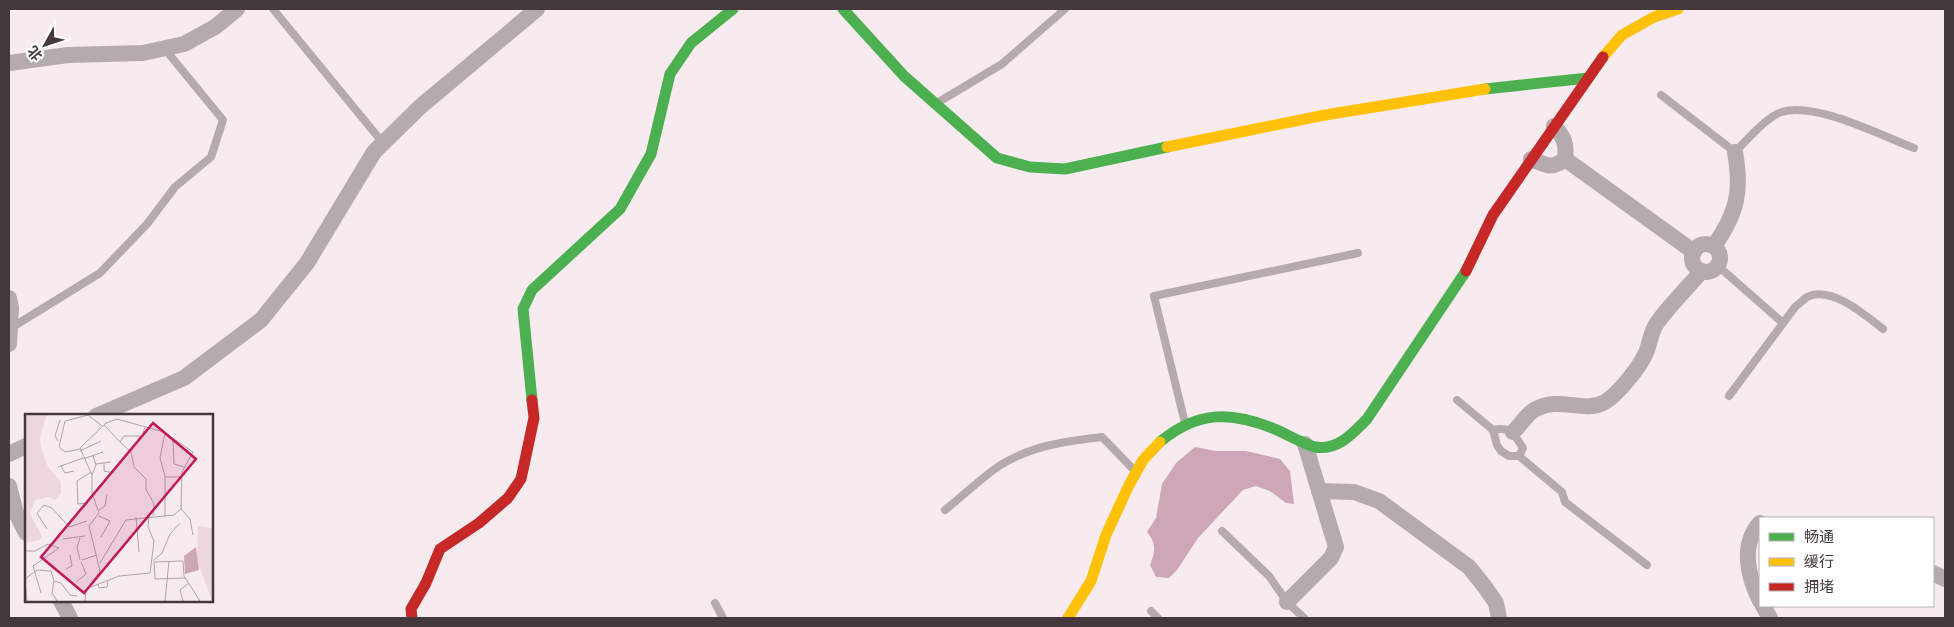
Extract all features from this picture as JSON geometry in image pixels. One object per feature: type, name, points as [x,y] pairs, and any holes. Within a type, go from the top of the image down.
[{"type":"street","points":[[9,63],[68,55],[143,53],[184,44],[215,27],[237,9]]},
{"type":"street","points":[[101,414],[184,378],[261,320],[307,264],[374,152],[421,106],[537,9]]},
{"type":"street","points":[[412,618],[412,609],[426,583],[440,549],[479,523],[508,498],[521,479],[534,418],[523,309],[532,290],[620,209],[651,154],[670,74],[691,43],[733,9]]},
{"type":"street","points":[[843,9],[904,76],[997,158],[1030,167],[1065,168],[1387,102],[1532,82],[1588,78]]},
{"type":"street","points":[[1068,618],[1092,576],[1106,536],[1136,471],[1160,441],[1185,425],[1212,415],[1228,415],[1256,421],[1314,448],[1331,447],[1347,438],[1367,419],[1462,278],[1493,215],[1603,56],[1622,35],[1654,17],[1678,9]]},
{"type":"street","points":[[1531,159],[1548,166],[1556,166],[1565,159],[1566,146],[1562,135],[1554,126]]},
{"type":"street","points":[[1714,246],[1727,226],[1735,203],[1738,189],[1735,152]]},
{"type":"street","points":[[1565,159],[1694,252]]},
{"type":"street","points":[[1705,244],[1714,246],[1719,253],[1718,266],[1710,271],[1698,269],[1693,261],[1696,248],[1705,244]]},
{"type":"street","points":[[1513,432],[1533,411],[1546,405],[1560,402],[1594,406],[1605,401],[1615,393],[1646,355],[1656,324],[1702,271]]},
{"type":"street","points":[[9,298],[9,344]]},
{"type":"street","points":[[1288,602],[1332,558],[1336,547],[1305,444]]},
{"type":"street","points":[[9,454],[25,446]]},
{"type":"street","points":[[9,486],[16,513],[25,531]]},
{"type":"street","points":[[1319,491],[1354,492],[1378,500],[1469,567],[1496,603],[1499,618]]},
{"type":"street","points":[[1759,524],[1752,534],[1747,557],[1750,578],[1759,599]]},
{"type":"street","points":[[62,602],[70,618]]},
{"type":"street","points":[[1764,607],[1770,618]]},
{"type":"lane","points":[[273,9],[383,143]]},
{"type":"lane","points":[[935,104],[1002,64],[1065,9]]},
{"type":"lane","points":[[9,329],[100,273],[148,224],[175,188],[211,158],[223,120],[164,48]]},
{"type":"lane","points":[[1661,95],[1735,152],[1780,112],[1796,109],[1821,112],[1914,148]]},
{"type":"lane","points":[[1185,425],[1154,296],[1358,253]]},
{"type":"lane","points":[[1718,266],[1783,323]]},
{"type":"lane","points":[[1729,396],[1795,307],[1808,296],[1822,294],[1847,302],[1883,329]]},
{"type":"lane","points":[[1456,400],[1493,430],[1500,451],[1509,456],[1519,456],[1562,492],[1565,502],[1647,565]]},
{"type":"lane","points":[[1493,430],[1503,428],[1513,432],[1524,448],[1519,456]]},
{"type":"lane","points":[[945,510],[999,466],[1024,453],[1060,442],[1102,437],[1136,471]]},
{"type":"lane","points":[[1222,531],[1269,576],[1288,602],[1304,618]]},
{"type":"lane","points":[[715,603],[723,618]]},
{"type":"lane","points":[[1151,611],[1158,618]]},
{"type":"shaded area","points":[[1195,447],[1216,451],[1246,451],[1280,459],[1290,471],[1294,504],[1286,503],[1270,491],[1256,486],[1243,490],[1198,538],[1177,570],[1169,578],[1156,577],[1150,565],[1154,544],[1147,532],[1156,518],[1162,484],[1176,463]]},
{"type":"traffic: fast","points":[[532,400],[523,309],[532,290],[620,209],[651,154],[670,74],[691,43],[733,9]]},
{"type":"traffic: fast","points":[[843,9],[904,76],[997,158],[1030,167],[1065,169],[1167,147]]},
{"type":"traffic: fast","points":[[1485,89],[1588,78]]},
{"type":"traffic: fast","points":[[1160,442],[1188,424],[1202,419],[1231,417],[1261,424],[1315,447],[1323,448],[1338,444],[1367,419],[1466,271]]},
{"type":"traffic: slow","points":[[1603,57],[1622,35],[1654,17],[1678,9]]},
{"type":"traffic: slow","points":[[1167,147],[1325,115],[1485,89]]},
{"type":"traffic: slow","points":[[1068,618],[1091,581],[1106,535],[1129,485],[1143,460],[1160,442]]},
{"type":"traffic: jam","points":[[1466,271],[1493,215],[1603,57]]},
{"type":"traffic: jam","points":[[412,618],[411,609],[426,583],[440,549],[479,523],[508,498],[521,479],[534,418],[532,400]]}]
